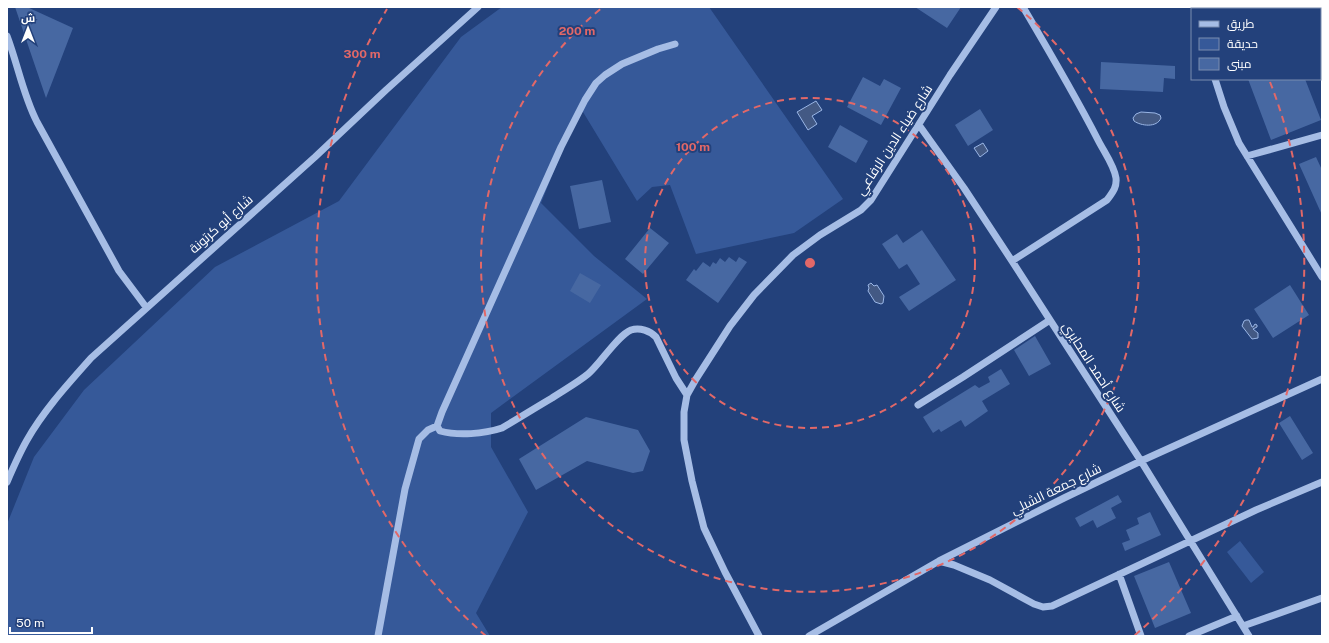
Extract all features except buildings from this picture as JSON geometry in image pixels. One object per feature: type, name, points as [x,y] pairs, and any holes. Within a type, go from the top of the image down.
[{"type":"street","name":"شارع أبو كرتونة","points":[[7,482],[26,441],[46,411],[91,358],[478,7]]},
{"type":"street","name":"شارع ضياء الدين الرفاعي","points":[[687,395],[738,315],[754,295],[793,255],[820,235],[861,210],[871,200],[950,75],[996,7]]},
{"type":"street","points":[[1012,261],[1107,200],[1114,192],[1116,186],[1116,179],[1113,171],[1091,127],[1023,7]]},
{"type":"street","points":[[7,36],[16,59],[26,100],[34,117],[119,271],[146,307]]},
{"type":"street","points":[[675,44],[658,49],[622,64],[604,75],[596,83],[585,100],[561,147],[445,404],[437,426],[440,431],[448,434],[492,432],[502,428],[576,383],[597,365],[622,336],[632,330],[637,329],[653,334],[656,337],[676,378],[687,395],[683,424],[684,440],[693,487],[704,528],[725,572],[760,636]]},
{"type":"street","points":[[1215,80],[1234,133],[1322,277]]},
{"type":"street","name":"شارع أحمد المحايري","points":[[919,126],[1012,261],[1141,461],[1249,636]]},
{"type":"street","points":[[1247,156],[1322,135]]},
{"type":"street","points":[[918,404],[988,361],[1050,320]]},
{"type":"street","name":"شارع جمعة الشبلي","points":[[809,636],[939,561],[1064,498],[1141,461],[1322,379]]},
{"type":"street","points":[[378,636],[405,489],[417,446],[419,439],[428,430],[437,426]]},
{"type":"street","points":[[939,561],[954,565],[990,580],[1034,604],[1043,607],[1052,606],[1190,540],[1282,498],[1322,482]]},
{"type":"street","points":[[1119,574],[1141,636]]},
{"type":"street","points":[[1243,626],[1322,598]]},
{"type":"street","points":[[1189,636],[1237,616]]},
{"type":"green space","points":[[502,7],[709,7],[843,199],[794,233],[696,254],[670,185],[652,187],[637,201],[580,107],[541,203],[594,256],[647,299],[491,413],[491,447],[528,512],[476,613],[490,636],[7,636],[7,524],[34,457],[84,390],[215,267],[339,201],[461,37]]},
{"type":"green space","points":[[1240,541],[1264,572],[1251,583],[1227,552]]},
{"type":"shaded area","points":[[816,101],[822,110],[812,116],[817,124],[808,130],[797,112]]},
{"type":"shaded area","points":[[1141,112],[1155,113],[1160,115],[1161,118],[1153,125],[1137,123],[1133,118],[1136,114]]},
{"type":"shaded area","points":[[983,143],[988,151],[980,157],[974,148]]},
{"type":"shaded area","points":[[871,283],[874,286],[877,285],[884,296],[883,303],[881,304],[875,302],[868,291],[868,285]]},
{"type":"shaded area","points":[[1246,320],[1249,320],[1252,327],[1255,324],[1257,325],[1257,327],[1253,329],[1258,333],[1258,338],[1252,339],[1242,326]]}]
